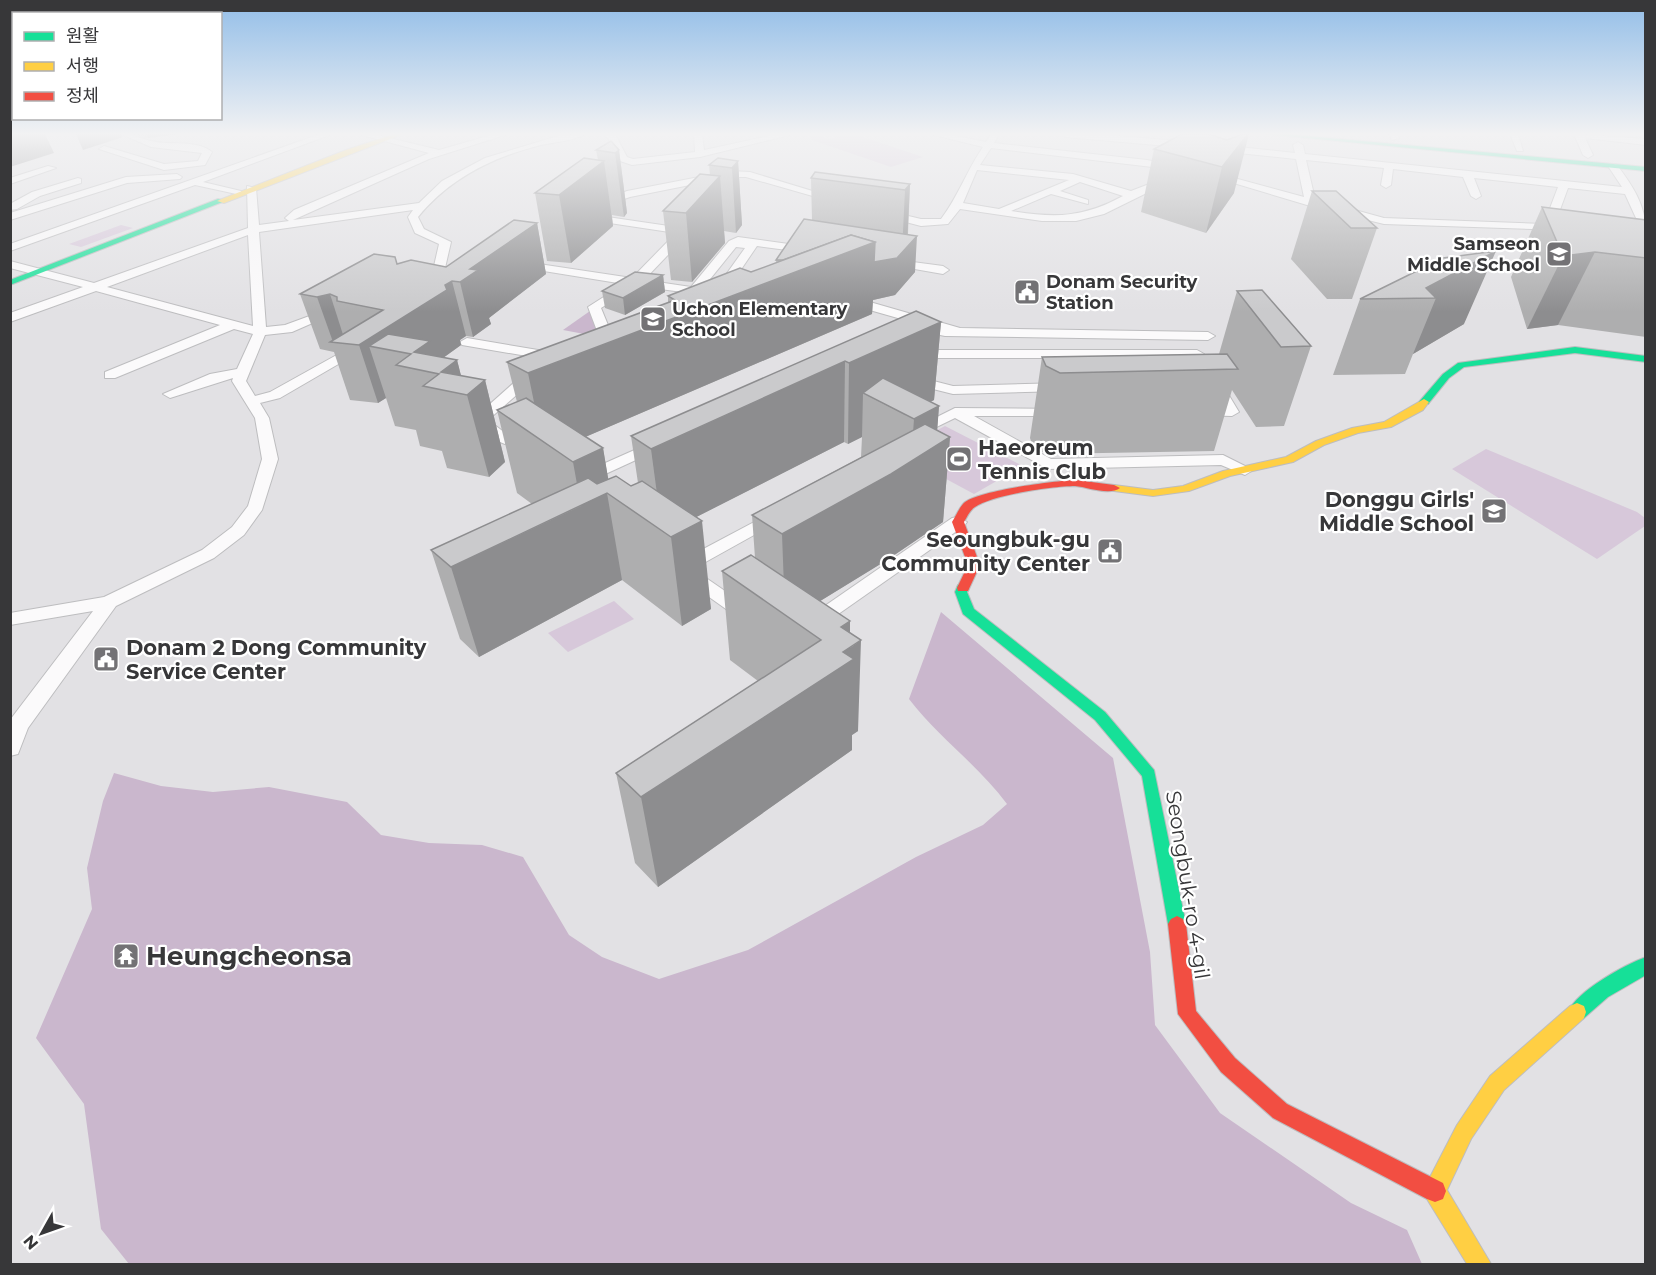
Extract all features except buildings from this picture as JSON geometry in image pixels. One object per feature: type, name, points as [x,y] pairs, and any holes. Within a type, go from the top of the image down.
[{"type":"street","points":[[16,194],[30,197]]},
{"type":"street","points":[[10,208],[40,194]]},
{"type":"street","points":[[10,217],[83,194]]},
{"type":"street","points":[[10,248],[158,194]]},
{"type":"street","points":[[10,283],[238,194]]},
{"type":"street","points":[[10,619],[109,602],[207,554],[238,531],[256,506],[270,459],[262,418],[239,381],[260,332],[255,229],[245,194]]},
{"type":"street","points":[[283,223],[298,212],[342,194]]},
{"type":"street","points":[[409,282],[428,277],[439,268],[448,254],[445,242],[420,231],[413,218],[420,206],[435,194]]},
{"type":"street","points":[[640,194],[606,201],[577,219],[684,231],[826,253]]},
{"type":"street","points":[[814,194],[847,203]]},
{"type":"street","points":[[869,209],[931,224],[944,222],[957,205],[962,194]]},
{"type":"street","points":[[1002,211],[1045,194]]},
{"type":"street","points":[[1058,194],[1084,202]]},
{"type":"street","points":[[1127,194],[1132,195]]},
{"type":"street","points":[[957,205],[1069,218],[1090,215],[1135,194]]},
{"type":"street","points":[[1278,194],[1384,221],[1548,228],[1577,233]]},
{"type":"street","points":[[1309,194],[1311,203]]},
{"type":"street","points":[[1548,228],[1560,194]]},
{"type":"street","points":[[1633,194],[1646,229]]},
{"type":"street","points":[[10,318],[255,229],[283,223],[420,206]]},
{"type":"street","points":[[24,212],[75,225]]},
{"type":"street","points":[[611,366],[615,361],[594,307],[635,282],[684,231]]},
{"type":"street","points":[[513,256],[635,282],[694,291],[733,243],[752,245],[718,294],[728,296]]},
{"type":"street","points":[[873,260],[944,270]]},
{"type":"street","points":[[10,264],[43,271],[260,332],[287,329],[341,308]]},
{"type":"street","points":[[836,303],[848,300],[959,332]]},
{"type":"street","points":[[110,375],[232,325]]},
{"type":"street","points":[[921,336],[933,332],[1209,336]]},
{"type":"street","points":[[467,342],[566,359]]},
{"type":"street","points":[[795,635],[958,522],[969,505],[990,497],[1051,484],[1076,483],[1153,493],[1185,489],[1245,470],[1289,460],[1320,443],[1356,430],[1387,425],[1419,408],[1446,376],[1461,365],[1575,350],[1646,359]]},
{"type":"street","points":[[1072,387],[953,390],[895,371],[934,354],[1197,354],[1209,384],[1232,412],[1186,412]]},
{"type":"street","points":[[252,401],[275,395],[347,355]]},
{"type":"street","points":[[170,394],[215,377],[243,372]]},
{"type":"street","points":[[511,439],[479,420],[535,372],[546,374]]},
{"type":"street","points":[[955,412],[1048,464],[1223,460],[1245,470]]},
{"type":"street","points":[[898,440],[955,412],[1070,412]]},
{"type":"street","points":[[590,494],[570,479],[669,439]]},
{"type":"street","points":[[681,568],[792,507]]},
{"type":"street","name":"Seongbuk-ro 4-gil","points":[[958,522],[974,565],[961,592],[968,611],[1100,716],[1149,774],[1176,912],[1187,1014],[1228,1065],[1280,1111],[1435,1191]]},
{"type":"street","points":[[663,555],[759,624]]},
{"type":"street","points":[[715,592],[735,581]]},
{"type":"street","points":[[10,748],[18,726],[109,602]]},
{"type":"street","points":[[1480,1264],[1435,1191],[1464,1132],[1497,1083],[1601,991],[1646,965]]},
{"type":"shaded area","points":[[121,225],[133,228],[81,247],[69,244]]},
{"type":"shaded area","points":[[590,311],[600,337],[563,330]]},
{"type":"shaded area","name":"Haeoreum Tennis Club","points":[[945,426],[1023,466],[974,494],[896,452]]},
{"type":"shaded area","points":[[1486,449],[1637,512],[1645,518],[1645,526],[1597,559],[1452,469]]},
{"type":"shaded area","points":[[614,601],[634,619],[568,652],[548,633]]},
{"type":"shaded area","points":[[941,612],[1113,758],[1150,952],[1155,1025],[1220,1113],[1351,1203],[1407,1230],[1422,1264],[129,1264],[101,1229],[84,1104],[36,1038],[92,909],[87,868],[103,801],[114,773],[161,786],[213,792],[269,787],[347,802],[381,835],[429,843],[482,845],[523,857],[569,935],[602,957],[659,979],[748,950],[916,857],[983,825],[1007,804],[984,776],[932,726],[909,699]]},
{"type":"traffic: fast","points":[[10,283],[221,201]]},
{"type":"traffic: fast","points":[[1424,402],[1446,376],[1461,365],[1575,350],[1646,359]]},
{"type":"traffic: fast","points":[[963,588],[961,592],[968,611],[1100,716],[1149,774],[1177,924]]},
{"type":"traffic: fast","points":[[1577,1012],[1601,991],[1646,965]]},
{"type":"traffic: slow","points":[[221,201],[240,194]]},
{"type":"traffic: slow","points":[[1114,488],[1153,493],[1185,489],[1227,473],[1289,460],[1320,443],[1356,430],[1387,425],[1419,408],[1424,402]]},
{"type":"traffic: slow","points":[[1480,1264],[1435,1191],[1464,1132],[1497,1083],[1577,1012]]},
{"type":"traffic: jam","points":[[963,588],[974,565],[958,522],[969,505],[990,497],[1051,484],[1076,483],[1114,488]]},
{"type":"traffic: jam","points":[[1177,924],[1187,1014],[1228,1065],[1280,1111],[1435,1191]]},
{"type":"place","name":"Samseon Middle School","points":[[1559,254]]},
{"type":"place","name":"Donam Security Station","points":[[1027,292]]},
{"type":"place","name":"Uchon Elementary School","points":[[653,319]]},
{"type":"place","name":"Haeoreum Tennis Club","points":[[959,459]]},
{"type":"place","name":"Donggu Girls' Middle School","points":[[1494,511]]},
{"type":"place","name":"Seoungbuk-gu Community Center","points":[[1110,551]]},
{"type":"place","name":"Donam 2 Dong Community Service Center","points":[[106,659]]},
{"type":"place","name":"Heungcheonsa","points":[[126,956]]}]
